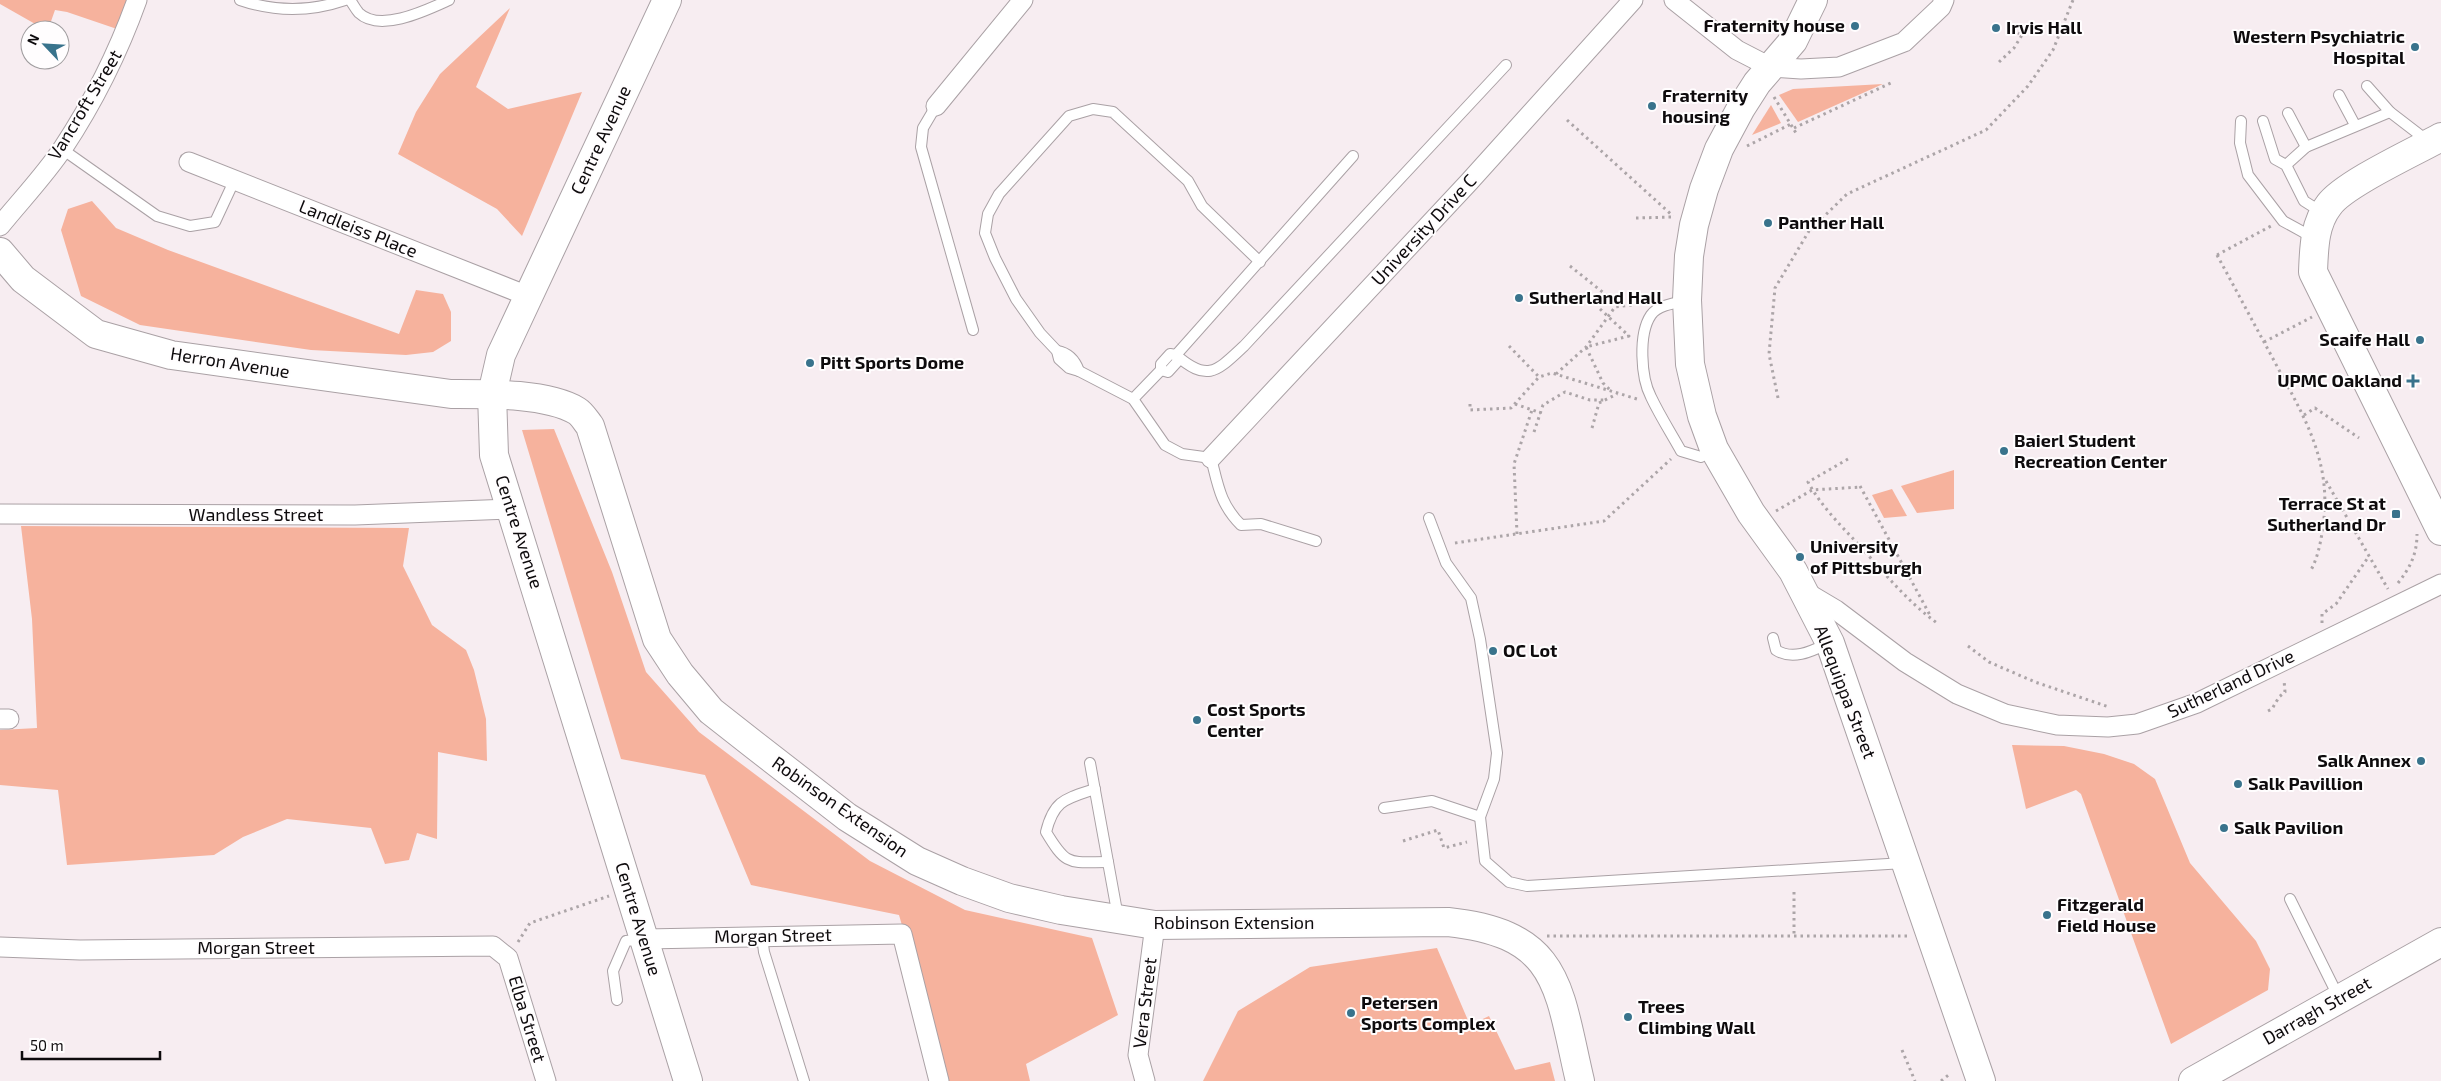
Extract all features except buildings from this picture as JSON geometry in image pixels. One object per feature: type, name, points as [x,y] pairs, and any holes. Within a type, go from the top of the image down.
[{"type":"street","name":"Vancroft Street","points":[[0,226],[62,149],[97,93],[121,44],[137,0]]},
{"type":"street","name":"Centre Avenue","points":[[667,0],[501,355],[492,394],[494,455],[688,1081]]},
{"type":"street","points":[[936,106],[1023,0]]},
{"type":"street","name":"University Drive C","points":[[1211,458],[1469,182],[1633,0]]},
{"type":"street","points":[[1674,0],[1770,79],[1801,69],[1839,67],[1904,42],[1941,7],[1944,0]]},
{"type":"street","name":"Allequippa Street","points":[[1813,0],[1793,41],[1770,79],[1757,84],[1737,116],[1719,149],[1704,189],[1694,225],[1689,256],[1687,300],[1690,364],[1702,416],[1714,449],[1751,513],[1793,571],[1830,643],[1981,1081]]},
{"type":"street","points":[[2429,532],[2313,272],[2318,228],[2329,204],[2352,186],[2436,140]]},
{"type":"street","name":"Landleiss Place","points":[[188,162],[528,296]]},
{"type":"street","name":"Herron Avenue","points":[[0,252],[23,279],[96,334],[171,355],[451,394],[492,394]]},
{"type":"street","name":"Robinson Extension","points":[[492,394],[546,400],[579,412],[590,426],[657,639],[680,674],[710,710],[847,816],[917,861],[962,881],[1009,898],[1061,910],[1155,924],[1448,922],[1479,925],[1539,946]]},
{"type":"street","name":"Wandless Street","points":[[0,514],[355,515],[512,509]]},
{"type":"street","name":"Sutherland Drive","points":[[1804,591],[1836,610],[1905,662],[1957,694],[2005,714],[2057,726],[2108,728],[2137,724],[2197,703],[2441,584]]},
{"type":"street","name":"Vera Street","points":[[1145,1081],[1138,1055],[1155,924]]},
{"type":"street","name":"Morgan Street","points":[[645,939],[902,934],[939,1081]]},
{"type":"street","name":"Darragh Street","points":[[2192,1081],[2441,942]]},
{"type":"street","name":"Morgan Street","points":[[0,947],[80,950],[493,946],[508,958]]},
{"type":"street","points":[[1539,946],[1561,997],[1580,1081]]},
{"type":"street","name":"Elba Street","points":[[508,958],[546,1081]]},
{"type":"lane","points":[[240,0],[277,8],[302,10],[345,0]]},
{"type":"lane","points":[[350,0],[359,13],[372,21],[389,21],[422,12],[449,0]]},
{"type":"lane","points":[[1176,355],[1189,366],[1206,372],[1221,367],[1251,339],[1506,65]]},
{"type":"lane","points":[[2367,86],[2390,112],[2436,140]]},
{"type":"lane","points":[[2339,96],[2355,125]]},
{"type":"lane","points":[[936,106],[923,128],[922,147],[973,330]]},
{"type":"lane","points":[[1260,262],[1202,206],[1188,181],[1113,112],[1093,109],[1069,116],[998,194],[988,214],[985,232],[1016,299],[1040,333],[1057,351],[1064,352],[1076,361],[1079,371],[1133,400],[1165,445],[1182,454],[1211,458],[1222,501],[1231,515],[1241,525],[1262,524],[1316,541]]},
{"type":"lane","points":[[2286,165],[2306,146],[2390,112]]},
{"type":"lane","points":[[2288,113],[2306,146]]},
{"type":"lane","points":[[2241,121],[2240,143],[2248,175],[2282,221],[2318,228]]},
{"type":"lane","points":[[2263,122],[2275,159],[2286,165],[2318,228]]},
{"type":"lane","points":[[62,149],[157,216],[190,226],[215,222],[235,179]]},
{"type":"lane","points":[[1176,355],[1354,156]]},
{"type":"lane","points":[[1687,300],[1669,304],[1652,314],[1643,334],[1643,362],[1650,396],[1681,451],[1701,457],[1714,449]]},
{"type":"lane","points":[[1133,400],[1161,370],[1168,372],[1178,361],[1176,355]]},
{"type":"lane","points":[[1429,518],[1446,563],[1471,598],[1480,638],[1497,753],[1494,779],[1480,817],[1485,861],[1509,882],[1527,886],[1907,863]]},
{"type":"lane","points":[[1773,638],[1776,650],[1785,656],[1808,653],[1830,643]]},
{"type":"lane","points":[[1090,762],[1118,918]]},
{"type":"lane","points":[[1094,789],[1066,798],[1051,814],[1046,832],[1060,855],[1075,862],[1108,862]]},
{"type":"lane","points":[[1384,808],[1432,802],[1480,817]]},
{"type":"lane","points":[[2290,899],[2340,998]]},
{"type":"lane","points":[[762,936],[764,952],[804,1081]]},
{"type":"lane","points":[[617,1000],[613,971],[626,941],[645,939]]},
{"type":"path","points":[[1778,398],[1769,354],[1775,288],[1809,230],[1847,194],[1986,130],[2028,86],[2053,50],[2073,0]]},
{"type":"path","points":[[1999,62],[2014,48],[2022,35],[2018,33]]},
{"type":"path","points":[[1770,79],[1796,132]]},
{"type":"path","points":[[1794,128],[1893,82]]},
{"type":"path","points":[[1567,120],[1674,217]]},
{"type":"path","points":[[1744,147],[1791,124]]},
{"type":"path","points":[[1636,218],[1681,216]]},
{"type":"path","points":[[2270,226],[2216,255],[2304,415],[2313,435],[2325,478],[2388,589]]},
{"type":"path","points":[[1570,266],[1621,306]]},
{"type":"path","points":[[1556,374],[1586,347],[1608,314],[1615,307],[1640,304]]},
{"type":"path","points":[[1586,347],[1628,336],[1600,308]]},
{"type":"path","points":[[2264,342],[2312,317]]},
{"type":"path","points":[[1509,346],[1539,377]]},
{"type":"path","points":[[1586,347],[1603,383],[1612,392]]},
{"type":"path","points":[[1470,404],[1470,410],[1511,408],[1539,377],[1546,374],[1556,374],[1640,400]]},
{"type":"path","points":[[1534,432],[1543,405],[1565,392],[1590,400],[1606,400]]},
{"type":"path","points":[[1592,428],[1599,404],[1618,393]]},
{"type":"path","points":[[1515,404],[1541,412]]},
{"type":"path","points":[[2304,415],[2315,408],[2359,438]]},
{"type":"path","points":[[1517,534],[1514,464],[1532,410]]},
{"type":"path","points":[[1455,543],[1604,521],[1672,459]]},
{"type":"path","points":[[1848,459],[1808,482],[1812,490],[1829,512],[1913,605],[1937,623]]},
{"type":"path","points":[[2311,570],[2325,514],[2325,478]]},
{"type":"path","points":[[1860,486],[1933,620]]},
{"type":"path","points":[[1776,511],[1812,490],[1860,486],[1864,489]]},
{"type":"path","points":[[2398,583],[2413,560],[2417,545],[2429,532]]},
{"type":"path","points":[[2323,626],[2322,614],[2336,604],[2369,556]]},
{"type":"path","points":[[1968,646],[1989,662],[2035,682],[2116,710]]},
{"type":"path","points":[[1403,841],[1438,830],[1444,848],[1467,842]]},
{"type":"path","points":[[1794,892],[1794,937]]},
{"type":"path","points":[[508,958],[530,923],[612,895]]},
{"type":"path","points":[[1539,946],[1794,937],[1903,937]]},
{"type":"path","points":[[1902,1050],[1915,1081]]},
{"type":"path","points":[[1941,1081],[1951,1073]]},
{"type":"shaded area","points":[[0,0],[129,0],[117,29],[67,12],[55,10],[51,20],[28,20],[0,4]]},
{"type":"shaded area","points":[[510,8],[476,87],[508,109],[582,92],[522,236],[497,209],[398,154],[416,112],[440,74]]},
{"type":"shaded area","points":[[1883,84],[1798,122],[1779,95],[1793,89]]},
{"type":"shaded area","points":[[1771,105],[1781,123],[1752,135]]},
{"type":"shaded area","points":[[92,201],[116,228],[168,250],[399,334],[416,290],[443,294],[451,312],[451,341],[433,352],[406,355],[311,350],[140,325],[81,296],[61,230],[68,209]]},
{"type":"shaded area","points":[[554,429],[612,572],[646,672],[699,732],[870,861],[965,910],[1092,938],[1118,1015],[1026,1064],[1030,1081],[947,1081],[899,915],[751,885],[705,775],[621,759],[522,430]]},
{"type":"shaded area","points":[[1954,470],[1954,509],[1917,513],[1901,486]]},
{"type":"shaded area","points":[[1892,489],[1907,516],[1884,518],[1872,495]]},
{"type":"shaded area","points":[[21,526],[409,528],[403,566],[432,625],[466,650],[474,670],[486,719],[487,761],[438,752],[437,839],[417,833],[409,860],[385,864],[371,828],[287,819],[243,837],[214,855],[67,865],[58,790],[0,785],[0,730],[37,728],[32,619]]},
{"type":"shaded area","points":[[2012,745],[2064,746],[2104,754],[2134,764],[2155,779],[2190,863],[2256,941],[2270,969],[2268,990],[2171,1044],[2081,794],[2076,790],[2026,809]]},
{"type":"shaded area","name":"Petersen Sports Complex","points":[[1437,948],[1470,1025],[1489,1016],[1515,1070],[1550,1062],[1555,1081],[1203,1081],[1238,1011],[1310,967]]},
{"type":"place","name":"Fraternity house","points":[[1855,26]]},
{"type":"place","name":"Irvis Hall","points":[[1996,28]]},
{"type":"place","name":"Western Psychiatric Hospital","points":[[2415,47]]},
{"type":"place","name":"Fraternity housing","points":[[1652,106]]},
{"type":"place","name":"Panther Hall","points":[[1768,223]]},
{"type":"place","name":"Sutherland Hall","points":[[1519,298]]},
{"type":"place","name":"Scaife Hall","points":[[2420,340]]},
{"type":"place","name":"Pitt Sports Dome","points":[[810,363]]},
{"type":"place","name":"UPMC Oakland","points":[[2413,381]]},
{"type":"place","name":"Baierl Student Recreation Center","points":[[2004,451]]},
{"type":"place","name":"Terrace St at Sutherland Dr","points":[[2396,514]]},
{"type":"place","name":"University of Pittsburgh","points":[[1800,557]]},
{"type":"place","name":"OC Lot","points":[[1493,651]]},
{"type":"place","name":"Cost Sports Center","points":[[1197,720]]},
{"type":"place","name":"Salk Annex","points":[[2421,761]]},
{"type":"place","name":"Salk Pavillion","points":[[2238,784]]},
{"type":"place","name":"Salk Pavilion","points":[[2224,828]]},
{"type":"place","name":"Fitzgerald Field House","points":[[2047,915]]},
{"type":"place","name":"Petersen Sports Complex","points":[[1351,1013]]},
{"type":"place","name":"Trees Climbing Wall","points":[[1628,1017]]}]
